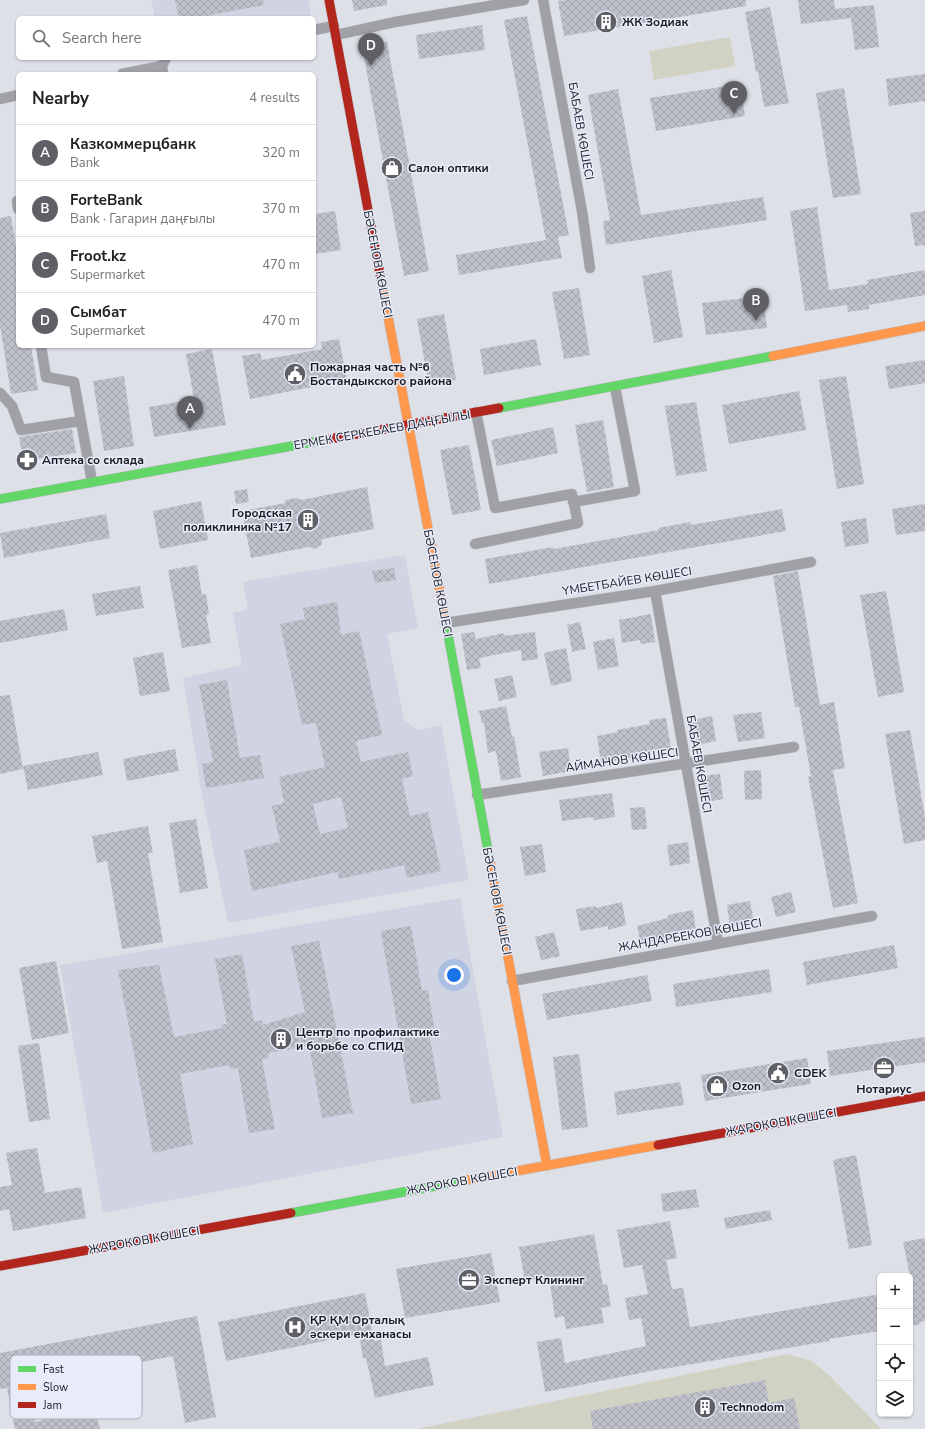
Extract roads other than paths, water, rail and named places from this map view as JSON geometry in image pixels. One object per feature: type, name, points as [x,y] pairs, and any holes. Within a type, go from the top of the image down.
[{"type":"street","name":"БӘСЕНОВ КӨШЕСІ","points":[[329,0],[547,1166]]},
{"type":"street","points":[[316,30],[335,30],[395,22],[524,0]]},
{"type":"street","name":"БАБАЕВ КӨШЕСІ","points":[[543,0],[582,211],[590,268]]},
{"type":"street","points":[[132,72],[163,66]]},
{"type":"street","points":[[0,99],[16,95]]},
{"type":"street","name":"ЕРМЕК СЕРКЕБАЕВ ДАҢҒЫЛЫ","points":[[0,499],[615,387],[925,326]]},
{"type":"street","points":[[41,348],[46,377],[74,382],[92,482]]},
{"type":"street","points":[[574,502],[635,491],[615,387]]},
{"type":"street","points":[[0,393],[12,406],[21,430],[81,421]]},
{"type":"street","points":[[476,412],[496,508],[572,494],[578,523],[476,544]]},
{"type":"street","name":"ҮМБЕТБАЙЕВ КӨШЕСІ","points":[[445,623],[655,591],[811,562]]},
{"type":"street","name":"БАБАЕВ КӨШЕСІ","points":[[655,591],[718,943]]},
{"type":"street","name":"АЙМАНОВ КӨШЕСІ","points":[[477,794],[794,747]]},
{"type":"street","name":"ЖАНДАРБЕКОВ КӨШЕСІ","points":[[512,980],[872,916]]},
{"type":"street","name":"ЖАРОКОВ КӨШЕСІ","points":[[0,1266],[925,1096]]},
{"type":"place","name":"ЖК Зодиак","points":[[606,22]]},
{"type":"place","name":"Сымбат","points":[[371,66]]},
{"type":"place","name":"Froot.kz","points":[[734,114]]},
{"type":"place","name":"Салон оптики","points":[[392,168]]},
{"type":"place","name":"ForteBank","points":[[756,321]]},
{"type":"place","name":"Пожарная часть №6 Бостандыкского района","points":[[295,374]]},
{"type":"place","name":"Казкоммерцбанк","points":[[190,429]]},
{"type":"place","name":"Аптека со склада","points":[[27,460]]},
{"type":"place","name":"Городская поликлиника №17","points":[[308,520]]},
{"type":"place","name":"Центр по профилактике и борьбе со СПИД","points":[[281,1039]]},
{"type":"place","name":"Нотариуc","points":[[884,1068]]},
{"type":"place","name":"CDEK","points":[[778,1073]]},
{"type":"place","name":"Ozon","points":[[717,1086]]},
{"type":"place","name":"Эксперт Клининг","points":[[469,1280]]},
{"type":"place","name":"ҚР ҚМ Орталық әскери емханасы","points":[[295,1327]]},
{"type":"place","name":"Technodom","points":[[705,1407]]}]
